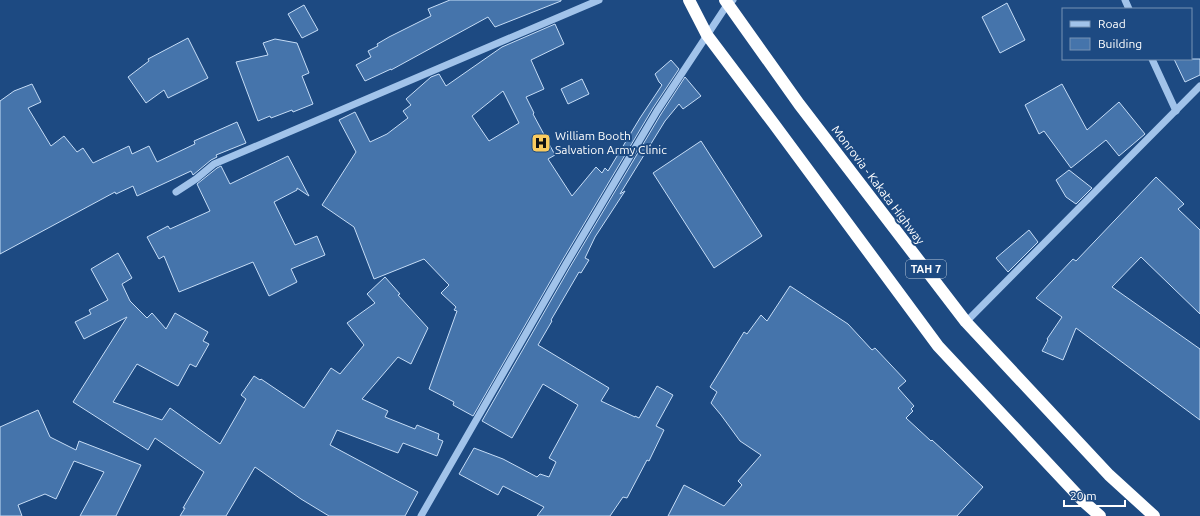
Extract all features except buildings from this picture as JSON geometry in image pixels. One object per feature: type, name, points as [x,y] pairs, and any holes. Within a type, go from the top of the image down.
[{"type":"highway","name":"TAH 7","points":[[689,0],[707,36],[938,346],[1083,501],[1100,516]]},
{"type":"highway","name":"Monrovia - Kakata Highway","points":[[728,2],[799,104],[966,322],[1109,475],[1154,516]]},
{"type":"street","points":[[176,192],[196,179],[214,164],[599,0]]},
{"type":"street","points":[[421,516],[566,264],[657,111],[728,2]]},
{"type":"street","points":[[1152,60],[1176,111]]},
{"type":"street","points":[[966,322],[1200,86]]},
{"type":"place","name":"William Booth Salvation Army Clinic","points":[[541,143]]}]
